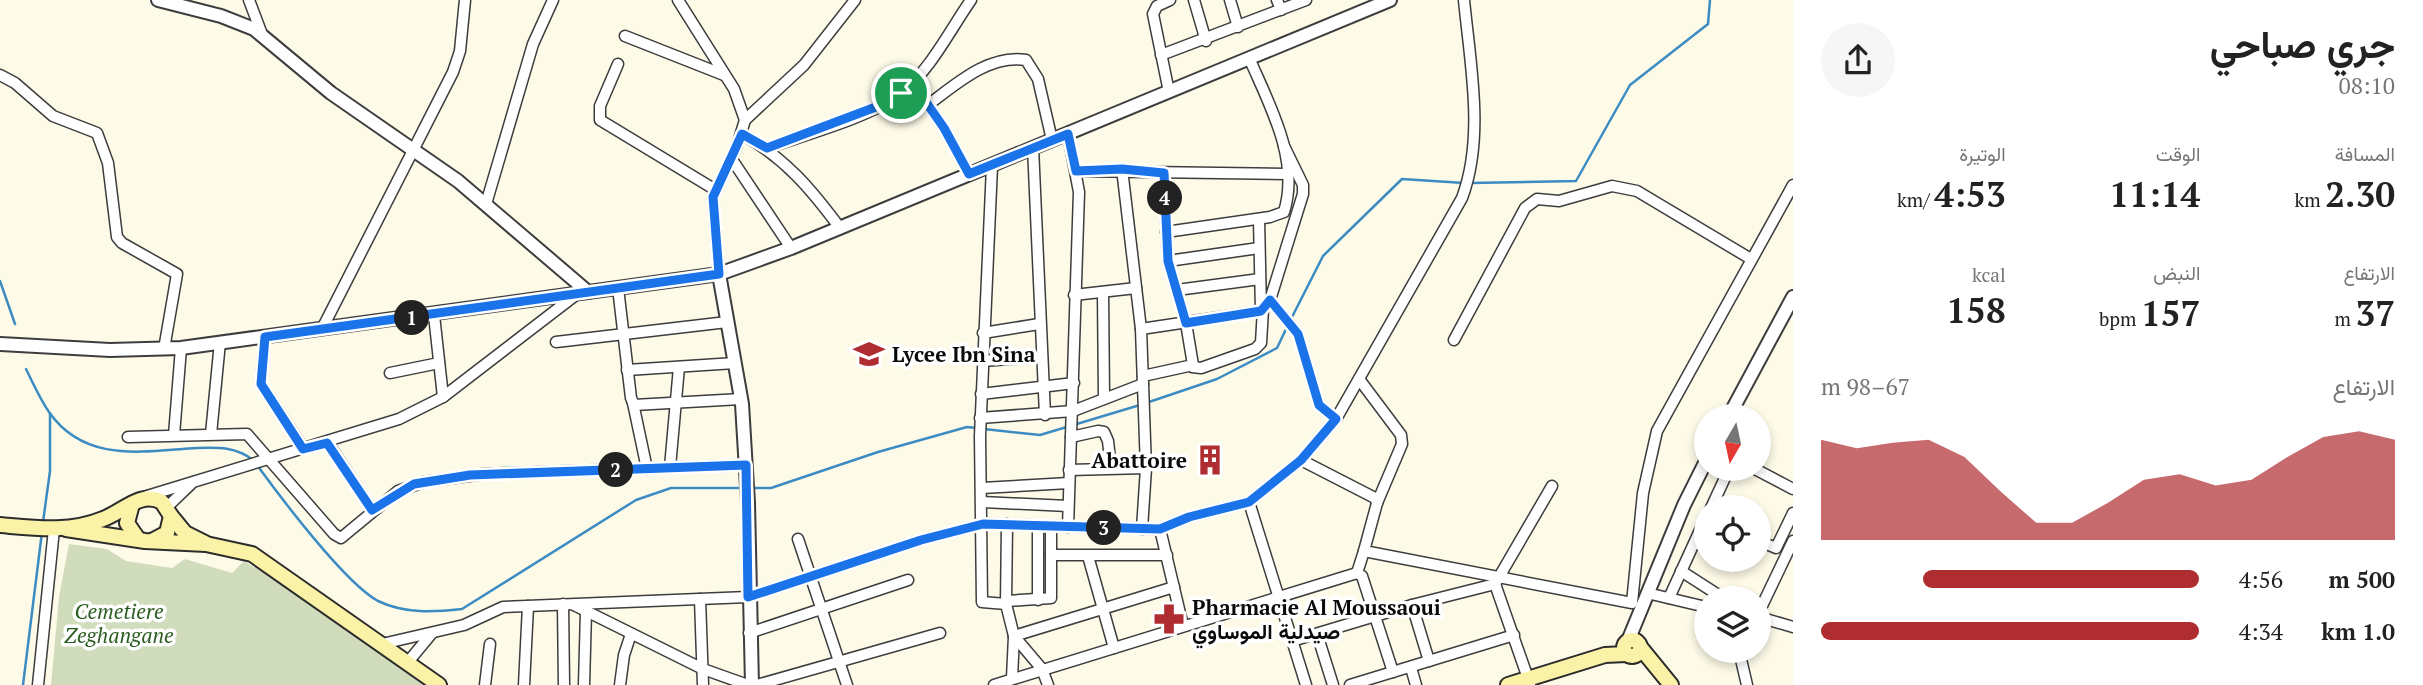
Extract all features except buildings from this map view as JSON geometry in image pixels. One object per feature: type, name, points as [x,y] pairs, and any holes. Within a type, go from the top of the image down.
[{"type":"main road","points":[[55,529],[98,521],[137,501],[156,498],[186,533],[206,544]]},
{"type":"main road","points":[[137,501],[127,523],[145,540]]},
{"type":"main road","points":[[145,540],[167,533],[169,512]]},
{"type":"main road","points":[[0,525],[55,529],[96,536],[206,544],[252,554],[439,685]]},
{"type":"main road","points":[[1508,685],[1529,682],[1632,648],[1666,679]]},
{"type":"street","points":[[158,0],[245,24],[331,93],[413,148],[486,204],[583,293]]},
{"type":"street","points":[[249,0],[263,37]]},
{"type":"street","points":[[322,329],[455,66],[465,0]]},
{"type":"street","points":[[486,204],[529,54],[553,0]]},
{"type":"street","points":[[678,0],[725,75],[740,102],[745,120],[742,134],[714,189],[712,201],[719,274],[741,399],[746,470],[752,685]]},
{"type":"street","points":[[745,120],[804,65],[855,0]]},
{"type":"street","points":[[767,148],[889,102],[912,82],[971,0]]},
{"type":"street","points":[[1169,92],[1153,12],[1170,0]]},
{"type":"street","points":[[1194,0],[1206,41]]},
{"type":"street","points":[[1230,0],[1238,27]]},
{"type":"street","points":[[1161,55],[1206,41],[1279,5],[1306,0]]},
{"type":"street","points":[[0,345],[181,348],[719,274],[791,248],[992,166],[1390,0]]},
{"type":"street","points":[[382,644],[471,623],[503,607],[748,597],[812,579],[921,540],[983,524],[1160,529],[1189,517],[1249,502],[1301,460],[1336,419],[1462,198],[1472,173],[1473,94],[1464,0]]},
{"type":"street","points":[[625,36],[725,75]]},
{"type":"street","points":[[928,105],[981,69],[1012,58],[1026,60],[1038,79],[1052,140]]},
{"type":"street","points":[[1141,329],[1261,311],[1270,300],[1303,194],[1303,185],[1284,146],[1250,60]]},
{"type":"street","points":[[618,64],[600,106],[599,118],[714,189]]},
{"type":"street","points":[[0,75],[15,83],[53,116],[97,133],[107,163],[117,237],[122,243],[177,274],[164,349]]},
{"type":"street","points":[[912,82],[969,174]]},
{"type":"street","points":[[742,134],[767,148],[807,184],[840,228]]},
{"type":"street","points":[[1068,134],[1079,192],[1068,527]]},
{"type":"street","points":[[1166,232],[1259,219],[1284,212],[1287,174],[1284,146]]},
{"type":"street","points":[[1033,147],[1045,415]]},
{"type":"street","points":[[731,158],[791,248]]},
{"type":"street","points":[[992,166],[980,436],[982,602],[1007,603],[1051,598],[1051,527]]},
{"type":"street","points":[[1076,171],[1122,169],[1164,173],[1287,174]]},
{"type":"street","points":[[1122,169],[1141,329],[1146,468],[1142,529]]},
{"type":"street","points":[[1164,173],[1168,261],[1186,323],[1192,367]]},
{"type":"street","points":[[1632,648],[1639,604],[1643,493],[1654,440],[1793,185]]},
{"type":"street","points":[[1454,340],[1525,208],[1537,199],[1559,201],[1621,186],[1637,191],[1751,258]]},
{"type":"street","points":[[981,418],[1073,412],[1143,380],[1192,367],[1201,368],[1255,349],[1261,342],[1259,219]]},
{"type":"street","points":[[1168,261],[1259,248]]},
{"type":"street","points":[[1177,289],[1260,279]]},
{"type":"street","points":[[618,288],[627,370],[647,469]]},
{"type":"street","points":[[1074,295],[1136,288]]},
{"type":"street","points":[[1103,292],[1104,399]]},
{"type":"street","points":[[137,501],[243,465],[327,443],[399,419],[443,397],[583,293]]},
{"type":"street","points":[[1735,404],[1793,297]]},
{"type":"street","points":[[1270,300],[1298,334],[1319,405],[1336,419]]},
{"type":"street","points":[[434,315],[443,397]]},
{"type":"street","points":[[556,342],[727,322]]},
{"type":"street","points":[[983,333],[1039,324]]},
{"type":"street","points":[[265,337],[261,384],[303,449]]},
{"type":"street","points":[[211,434],[220,342]]},
{"type":"street","points":[[174,435],[181,348]]},
{"type":"street","points":[[982,362],[1042,357]]},
{"type":"street","points":[[390,373],[439,363]]},
{"type":"street","points":[[627,370],[735,363]]},
{"type":"street","points":[[670,467],[679,367]]},
{"type":"street","points":[[1357,573],[1377,503],[1402,444],[1401,435],[1359,379]]},
{"type":"street","points":[[981,394],[1074,383]]},
{"type":"street","points":[[633,403],[639,407],[741,399]]},
{"type":"street","points":[[1072,434],[1104,432],[1108,441],[1111,468]]},
{"type":"street","points":[[128,437],[247,434],[340,537],[347,536],[372,510],[405,487],[451,478],[670,467],[746,470]]},
{"type":"street","points":[[327,443],[372,510]]},
{"type":"street","points":[[1301,460],[1370,493],[1377,503]]},
{"type":"street","points":[[1069,470],[1146,468]]},
{"type":"street","points":[[1771,477],[1793,489]]},
{"type":"street","points":[[169,512],[197,480]]},
{"type":"street","points":[[1639,604],[1697,481]]},
{"type":"street","points":[[982,488],[1069,483]]},
{"type":"street","points":[[1292,641],[1497,581],[1552,486]]},
{"type":"street","points":[[982,502],[1068,506]]},
{"type":"street","points":[[1249,502],[1306,685]]},
{"type":"street","points":[[1771,546],[1776,548],[1793,513]]},
{"type":"street","points":[[1007,524],[1007,603],[1014,636],[1012,678]]},
{"type":"street","points":[[1038,527],[1038,600]]},
{"type":"street","points":[[38,685],[55,529]]},
{"type":"street","points":[[1160,529],[1183,626]]},
{"type":"street","points":[[799,539],[847,685]]},
{"type":"street","points":[[1771,589],[1793,541]]},
{"type":"street","points":[[1669,598],[1694,543]]},
{"type":"street","points":[[1364,551],[1497,581],[1639,604],[1669,598],[1694,604]]},
{"type":"street","points":[[1051,555],[1167,555]]},
{"type":"street","points":[[1088,556],[1114,648]]},
{"type":"street","points":[[1681,571],[1704,586]]},
{"type":"street","points":[[994,685],[1278,595],[1357,573],[1362,576],[1393,672]]},
{"type":"street","points":[[749,633],[908,580]]},
{"type":"street","points":[[1497,581],[1529,682]]},
{"type":"street","points":[[1014,636],[1174,587]]},
{"type":"street","points":[[700,599],[703,685]]},
{"type":"street","points":[[567,603],[704,669],[752,685],[840,663],[940,633]]},
{"type":"street","points":[[564,685],[567,603]]},
{"type":"street","points":[[1412,605],[1429,661]]},
{"type":"street","points":[[524,685],[528,606]]},
{"type":"street","points":[[584,685],[586,611]]},
{"type":"street","points":[[1771,619],[1793,627]]},
{"type":"street","points":[[408,662],[432,633]]},
{"type":"street","points":[[620,685],[624,655],[631,634]]},
{"type":"street","points":[[1317,634],[1332,685]]},
{"type":"street","points":[[1350,685],[1514,635]]},
{"type":"street","points":[[1014,636],[1042,669],[1048,685]]},
{"type":"street","points":[[485,685],[490,644]]},
{"type":"street","points":[[1742,663],[1747,685]]},
{"type":"street","points":[[1411,668],[1416,685]]},
{"type":"green space","name":"Cemetiere Zeghangane","points":[[69,544],[107,549],[126,561],[172,568],[185,559],[232,573],[244,561],[356,631],[428,685],[51,685],[59,597]]},
{"type":"waterway","points":[[1470,183],[1576,181],[1630,85],[1708,24],[1710,0]]},
{"type":"waterway","points":[[1290,321],[1323,256],[1402,179],[1464,183]]},
{"type":"waterway","points":[[0,281],[15,324]]},
{"type":"waterway","points":[[1146,403],[1217,379],[1277,348],[1287,327]]},
{"type":"waterway","points":[[26,369],[49,412],[64,429],[80,440],[117,451],[220,448],[240,452],[253,460]]},
{"type":"waterway","points":[[984,429],[1040,435],[1140,405]]},
{"type":"waterway","points":[[43,522],[50,471],[50,414]]},
{"type":"waterway","points":[[752,488],[771,488],[878,452],[967,427],[977,428]]},
{"type":"waterway","points":[[257,465],[314,539],[364,591],[388,605],[420,611],[462,609],[636,500],[671,488],[742,488]]},
{"type":"waterway","points":[[23,685],[42,532]]},
{"type":"place","name":"Lycee Ibn Sina","points":[[869,354]]},
{"type":"place","name":"Abattoire","points":[[1210,460]]},
{"type":"place","name":"Pharmacie Al Moussaoui صيدلية الموساوي","points":[[1169,619]]},
{"type":"route","points":[[912,82],[936,115],[969,174],[1068,134],[1076,171],[1122,169],[1164,173],[1168,261],[1186,323],[1261,311],[1270,300],[1298,334],[1320,408],[1336,419],[1326,433],[1301,460],[1249,502],[1189,517],[1160,529],[983,524],[921,540],[812,579],[748,597],[746,465],[470,475],[405,487],[372,510],[327,443],[303,449],[261,384],[265,337],[719,274],[714,189],[742,134],[767,148],[889,102],[901,93],[912,82]]}]
